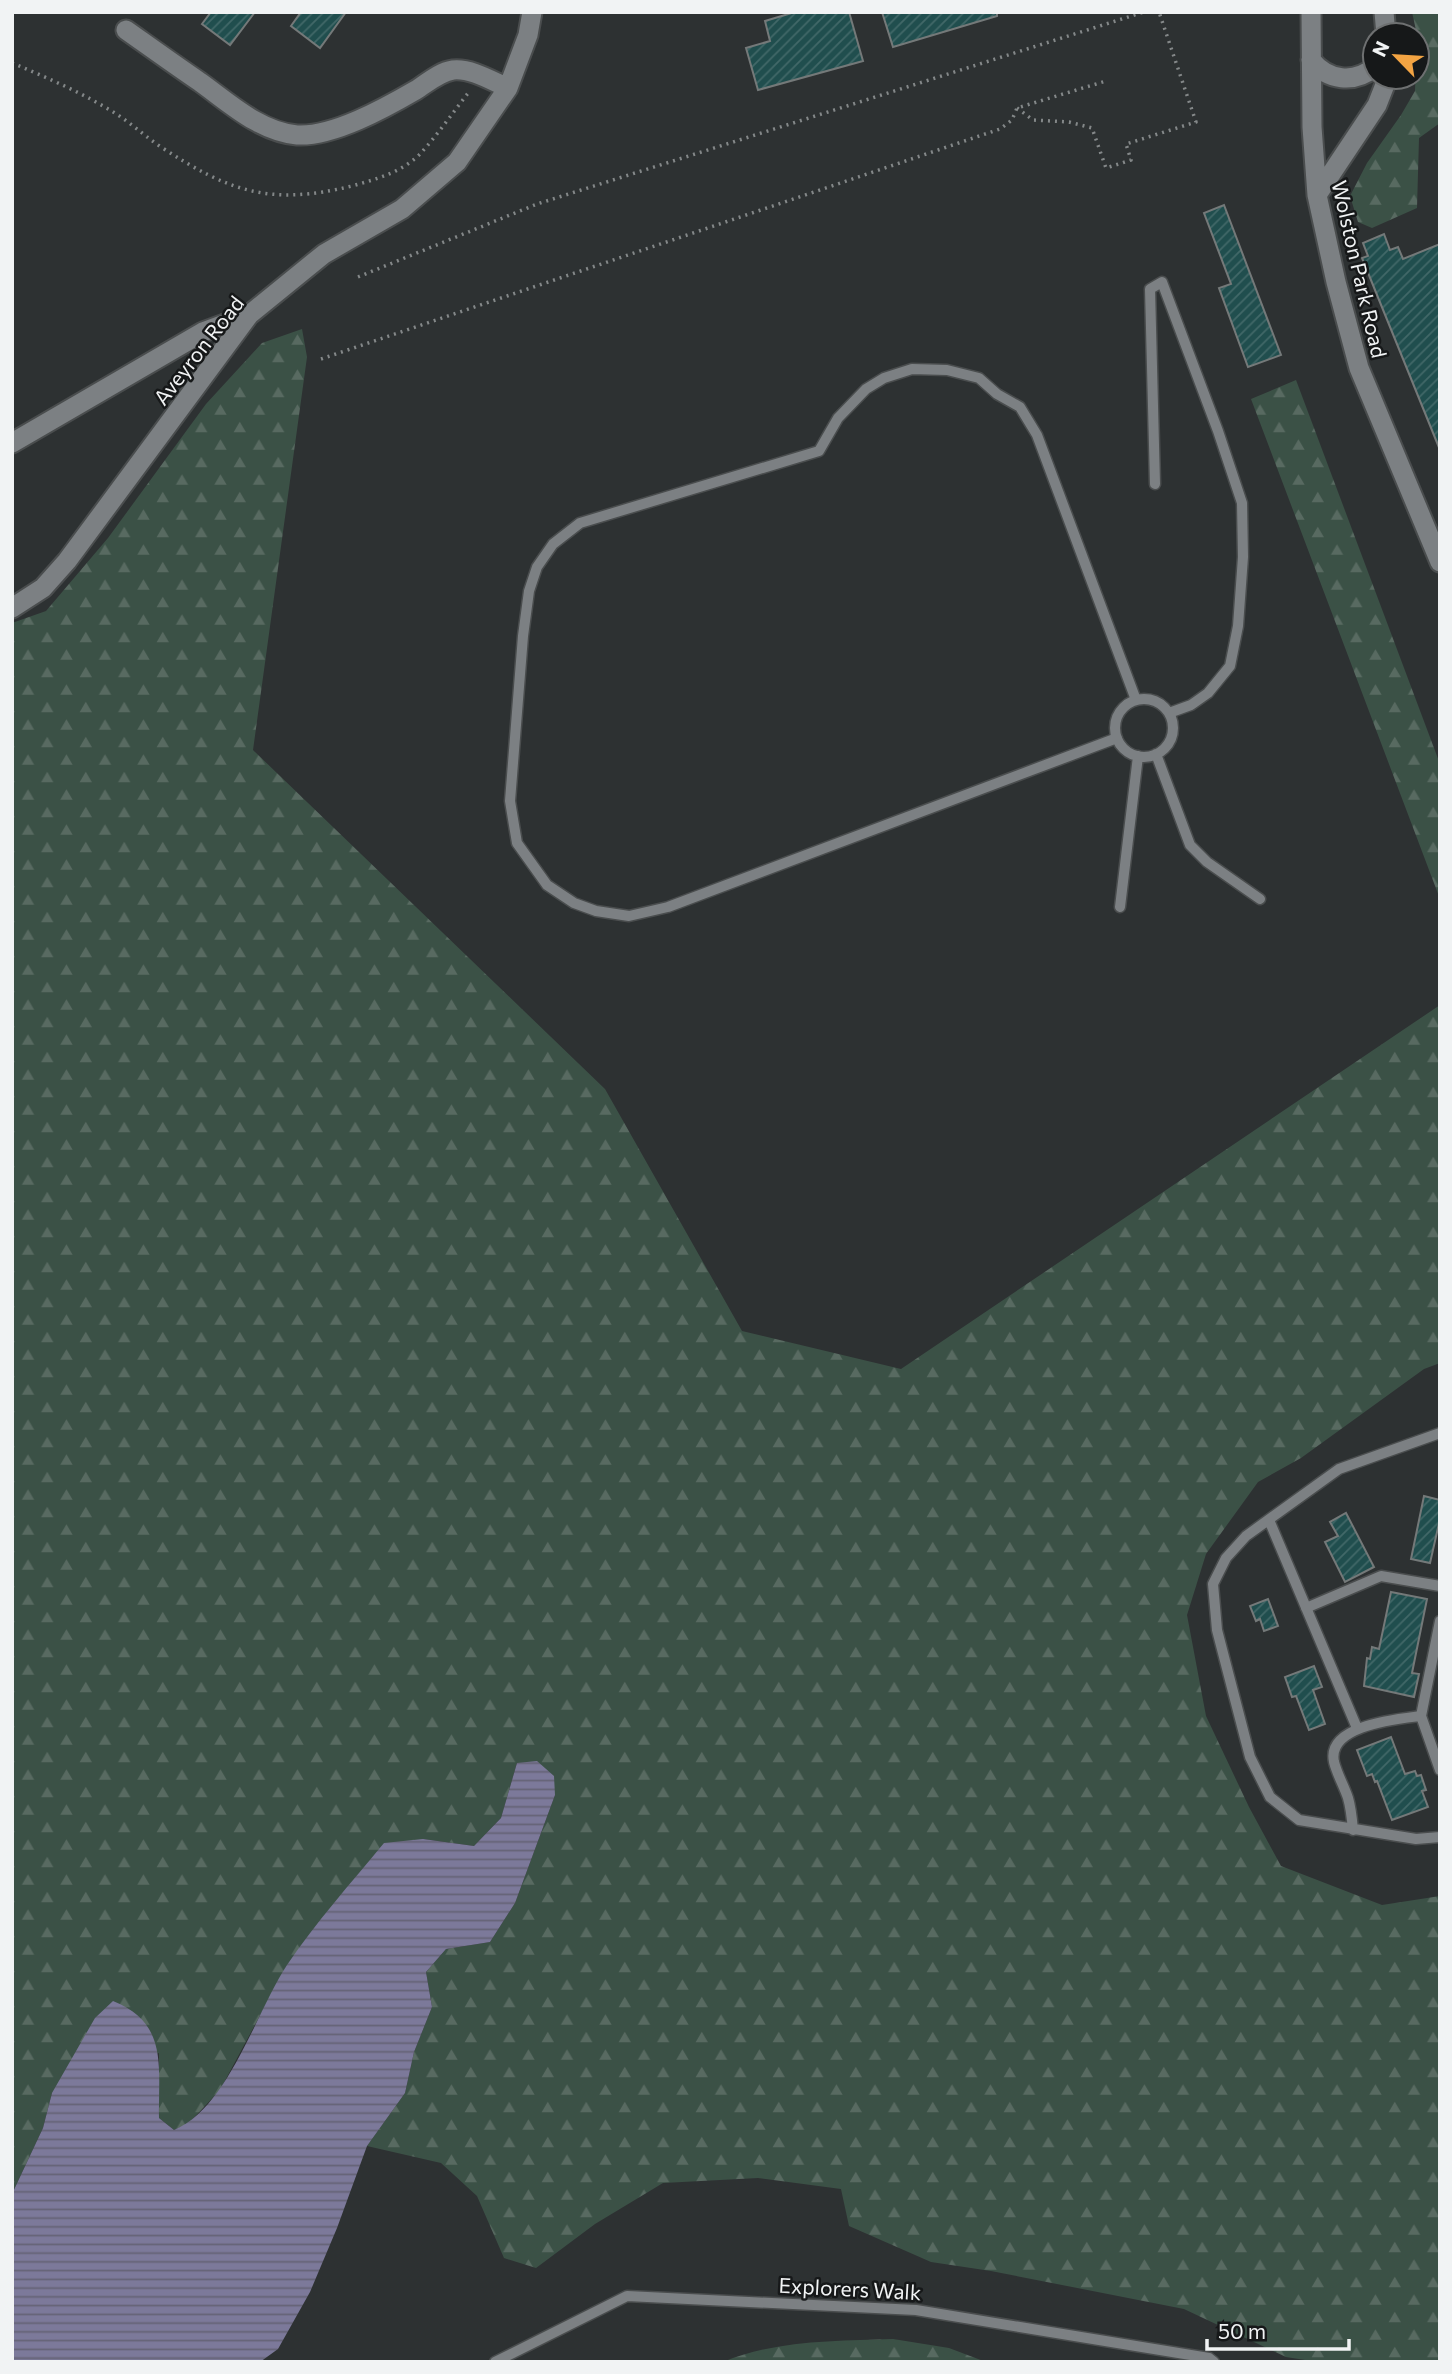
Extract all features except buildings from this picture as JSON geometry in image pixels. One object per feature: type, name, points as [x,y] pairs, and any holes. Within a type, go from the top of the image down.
[{"type":"street","name":"Aveyron Road","points":[[12,608],[43,588],[67,561],[250,315],[324,254],[402,209],[457,162],[508,88],[528,35],[532,12]]},
{"type":"street","name":"Wolston Park Road","points":[[1311,12],[1312,127],[1317,195],[1335,282],[1359,368],[1440,562]]},
{"type":"street","points":[[125,30],[252,119],[276,130],[297,135],[341,126],[381,109],[439,75],[453,70],[469,71],[508,88]]},
{"type":"street","points":[[1311,60],[1318,68],[1339,78],[1361,76]]},
{"type":"street","points":[[1317,195],[1377,105],[1382,91]]},
{"type":"street","points":[[12,443],[203,332],[250,315]]},
{"type":"lane","points":[[1155,484],[1150,289],[1162,282],[1242,503],[1243,544],[1238,626],[1230,666],[1208,693],[1191,705],[1169,713]]},
{"type":"lane","points":[[1117,738],[668,907],[629,916],[596,911],[574,903],[547,885],[517,843],[512,821],[512,774],[529,591],[537,567],[553,544],[580,523],[819,451],[838,418],[866,389],[884,378],[912,369],[947,370],[979,379],[997,394],[1020,407],[1037,435],[1136,700]]},
{"type":"lane","points":[[1136,700],[1155,701],[1169,713],[1172,732],[1164,749],[1156,754],[1138,756],[1129,752],[1117,738],[1115,729],[1120,711],[1136,700]]},
{"type":"lane","points":[[1156,754],[1190,845],[1207,862],[1260,899]]},
{"type":"lane","points":[[1120,907],[1138,756]]},
{"type":"lane","points":[[1440,1433],[1339,1469],[1246,1536],[1226,1558],[1213,1584],[1217,1630],[1250,1757],[1270,1797],[1299,1820],[1416,1839],[1440,1837]]},
{"type":"lane","points":[[1269,1520],[1357,1728]]},
{"type":"lane","points":[[1306,1608],[1381,1576],[1440,1586]]},
{"type":"lane","points":[[1440,1621],[1422,1716],[1440,1770]]},
{"type":"lane","points":[[1353,1830],[1349,1800],[1334,1760],[1334,1751],[1339,1742],[1357,1728],[1422,1716]]},
{"type":"lane","name":"Explorers Walk","points":[[495,2362],[627,2296],[916,2310],[1209,2358],[1214,2362]]},
{"type":"path","points":[[358,277],[537,204],[1143,12]]},
{"type":"path","points":[[1017,108],[1032,120],[1069,122],[1091,128],[1106,168],[1132,160],[1126,144],[1196,122],[1159,12]]},
{"type":"path","points":[[1017,108],[1106,82]]},
{"type":"path","points":[[321,359],[1000,129],[1012,120],[1017,108]]},
{"type":"path","points":[[1341,213],[1348,183]]},
{"type":"green space","points":[[1412,12],[1440,12],[1440,123],[1419,138],[1417,208],[1372,228],[1358,222],[1350,196],[1367,163],[1415,91],[1431,91],[1431,21],[1414,21]]},
{"type":"green space","points":[[302,329],[307,357],[253,750],[605,1089],[742,1331],[901,1369],[1440,1005],[1440,1363],[1424,1369],[1301,1458],[1258,1482],[1206,1554],[1187,1615],[1206,1716],[1249,1807],[1281,1866],[1382,1905],[1440,1896],[1440,2362],[1318,2362],[1286,2357],[1184,2309],[991,2271],[931,2262],[849,2226],[841,2189],[758,2178],[663,2183],[595,2224],[536,2268],[504,2258],[477,2196],[441,2163],[367,2146],[405,2093],[414,2052],[432,2007],[426,1972],[446,1949],[490,1942],[515,1903],[555,1795],[517,1763],[501,1818],[474,1846],[423,1839],[286,1967],[220,2090],[188,2124],[174,2130],[159,2118],[159,2053],[52,2093],[43,2128],[12,2194],[12,623],[46,611],[108,538],[206,404],[262,343]]},
{"type":"green space","points":[[1296,380],[1440,764],[1440,899],[1251,399]]},
{"type":"green space","points":[[893,2339],[949,2348],[986,2362],[723,2362],[764,2349],[785,2346],[828,2341]]},
{"type":"shaded area","points":[[537,1761],[554,1776],[555,1795],[515,1903],[490,1942],[446,1949],[426,1972],[432,2007],[414,2052],[405,2093],[367,2146],[310,2292],[278,2349],[260,2362],[12,2362],[12,2194],[43,2128],[52,2093],[95,2018],[113,2001],[131,2010],[144,2022],[157,2049],[159,2118],[174,2130],[193,2119],[225,2081],[275,1985],[298,1949],[384,1843],[423,1839],[474,1846],[501,1818],[517,1763]]}]
